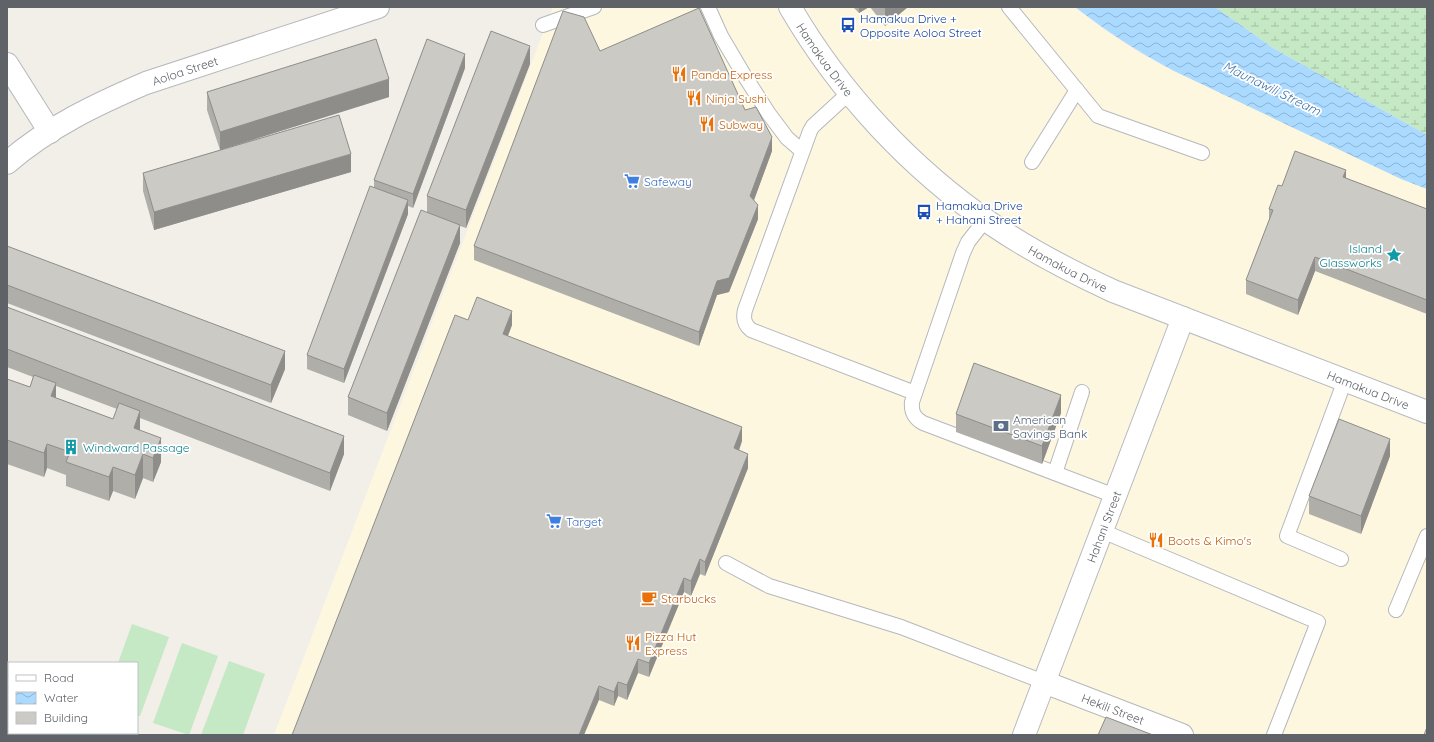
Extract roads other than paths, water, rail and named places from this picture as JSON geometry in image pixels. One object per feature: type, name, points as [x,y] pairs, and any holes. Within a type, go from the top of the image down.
[{"type":"street","name":"Aoloa Street","points":[[7,163],[75,116],[110,98],[146,83],[378,7]]},
{"type":"street","name":"Hamakua Drive","points":[[790,7],[827,64],[849,92],[887,135],[920,167],[956,197],[1031,249],[1071,271],[1113,291],[1427,412]]},
{"type":"street","points":[[7,64],[50,132]]},
{"type":"street","name":"Hahani Street","points":[[1024,735],[1183,318]]},
{"type":"street","name":"Hekili Street","points":[[1044,682],[1182,735]]},
{"type":"lane","points":[[543,25],[594,7]]},
{"type":"lane","points":[[708,7],[721,36],[744,75],[784,133],[802,151]]},
{"type":"lane","points":[[1009,7],[1098,116],[1202,153]]},
{"type":"lane","points":[[1032,162],[1077,90]]},
{"type":"lane","points":[[849,92],[813,126],[810,131],[745,310],[745,323],[751,330],[915,393]]},
{"type":"lane","points":[[986,219],[968,242],[915,393],[912,409],[914,416],[918,420],[1115,496]]},
{"type":"lane","points":[[1341,558],[1287,536],[1345,380]]},
{"type":"lane","points":[[1055,473],[1082,392]]},
{"type":"lane","points":[[1102,531],[1318,622],[1274,735]]},
{"type":"lane","points":[[1396,610],[1427,536]]},
{"type":"lane","points":[[726,563],[769,586],[901,627],[1044,682]]},
{"type":"water","name":"Maunawili Stream","points":[[1075,7],[1215,7],[1273,48],[1427,135],[1427,189],[1401,179],[1172,70],[1146,56]]},
{"type":"place","name":"Hamakua Drive + Opposite Aoloa Street","points":[[848,25]]},
{"type":"place","name":"Panda Express","points":[[679,74]]},
{"type":"place","name":"Ninja Sushi","points":[[694,98]]},
{"type":"place","name":"Subway","points":[[707,124]]},
{"type":"place","name":"Safeway","points":[[632,181]]},
{"type":"place","name":"Hamakua Drive + Hahani Street","points":[[924,212]]},
{"type":"place","name":"Island Glassworks","points":[[1394,255]]},
{"type":"place","name":"American Savings Bank","points":[[1001,426]]},
{"type":"place","name":"Windward Passage","points":[[71,447]]},
{"type":"place","name":"Target","points":[[554,521]]},
{"type":"place","name":"Boots & Kimo's","points":[[1156,540]]},
{"type":"place","name":"Starbucks","points":[[649,598]]},
{"type":"place","name":"Pizza Hut Express","points":[[633,643]]}]
